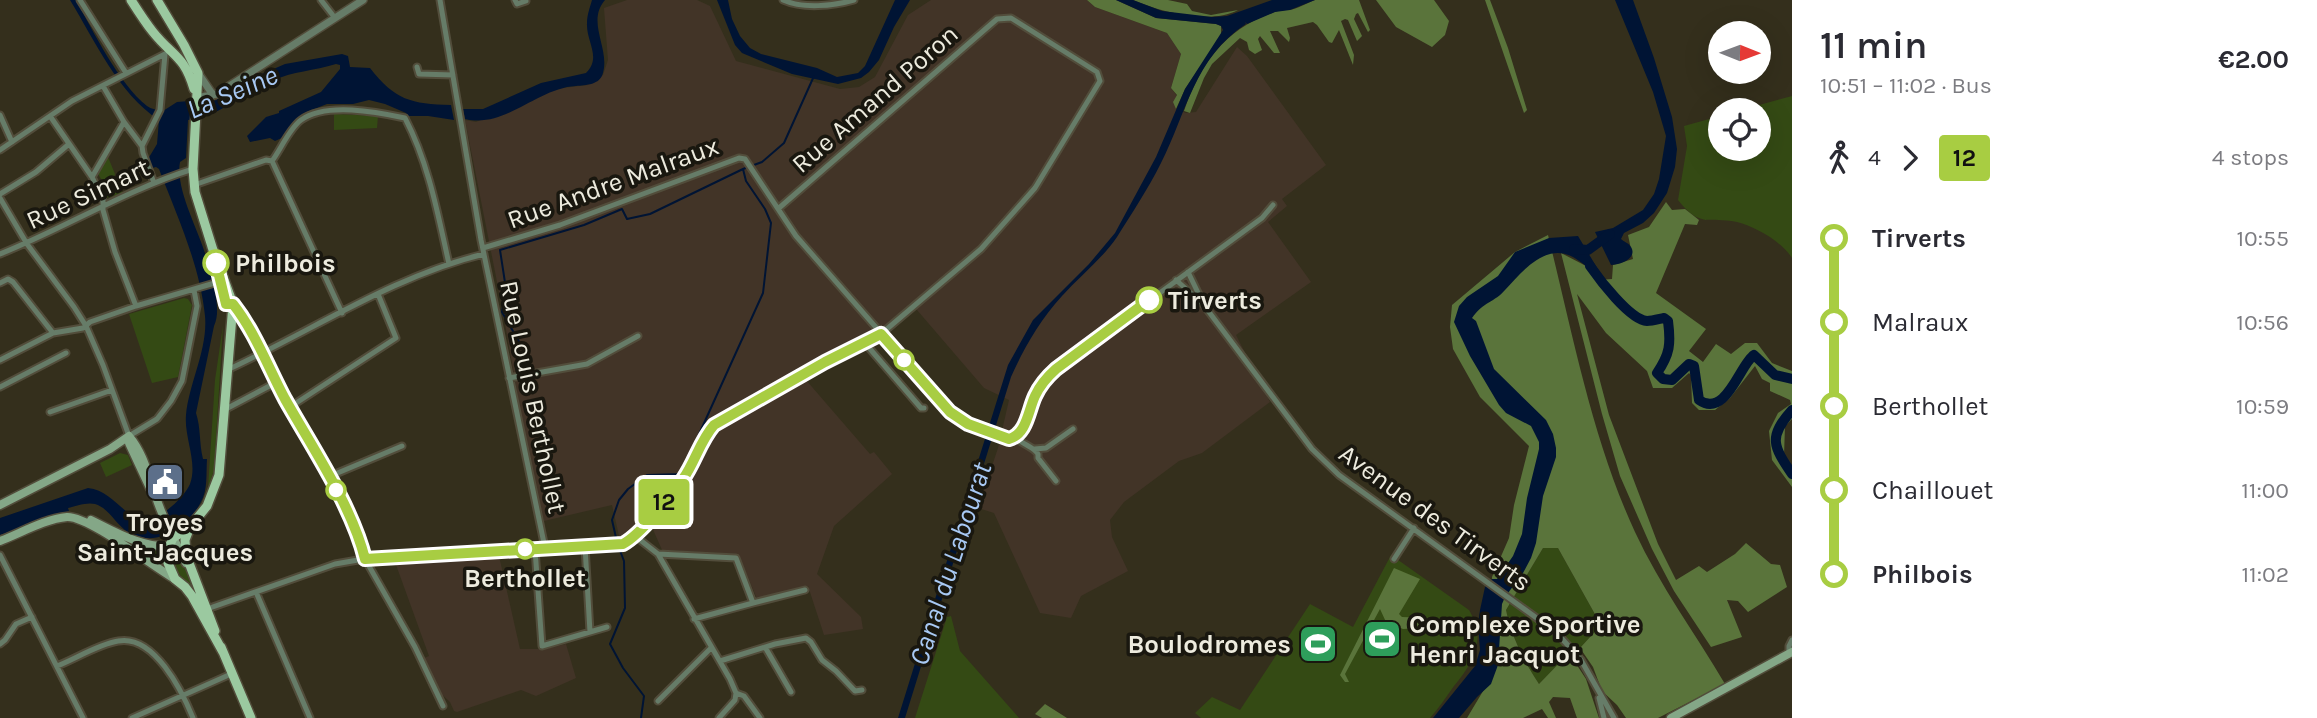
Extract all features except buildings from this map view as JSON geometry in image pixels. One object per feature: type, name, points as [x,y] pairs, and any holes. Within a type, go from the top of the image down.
[{"type":"main road","points":[[131,0],[154,34],[188,69],[196,101]]},
{"type":"main road","points":[[157,0],[198,74],[194,185],[230,304],[219,475],[207,506],[175,541],[168,562],[175,579]]},
{"type":"main road","points":[[176,54],[184,45]]},
{"type":"main road","points":[[0,505],[110,449],[129,436],[149,472],[156,498],[175,541],[186,555],[231,674],[251,718]]},
{"type":"main road","points":[[0,541],[55,519],[71,517],[85,518],[149,545],[175,541]]},
{"type":"main road","points":[[71,517],[92,526],[186,587],[223,652]]},
{"type":"main road","points":[[1671,718],[1791,653]]},
{"type":"street","points":[[80,0],[122,76]]},
{"type":"street","points":[[321,0],[335,18]]},
{"type":"street","points":[[196,101],[213,94],[363,0]]},
{"type":"street","name":"Rue Louis Berthollet","points":[[440,0],[513,412],[545,548]]},
{"type":"street","points":[[515,0],[517,4],[526,1]]},
{"type":"street","points":[[783,0],[794,5],[839,4],[855,0]]},
{"type":"street","name":"Rue Amand Poron","points":[[779,208],[997,19],[1011,18],[1097,72],[1100,81],[1035,188],[981,249],[881,334]]},
{"type":"street","points":[[142,146],[160,110],[165,43]]},
{"type":"street","points":[[0,150],[72,101],[165,54]]},
{"type":"street","points":[[165,70],[176,54]]},
{"type":"street","points":[[418,67],[419,74],[453,75]]},
{"type":"street","points":[[198,74],[213,94]]},
{"type":"street","points":[[103,86],[142,146],[154,183]]},
{"type":"street","points":[[272,161],[298,122],[319,112],[372,111],[405,118],[432,189],[449,264]]},
{"type":"street","points":[[0,115],[12,142]]},
{"type":"street","points":[[50,116],[92,177],[103,200],[122,273],[136,306]]},
{"type":"street","points":[[92,177],[124,122]]},
{"type":"street","points":[[69,144],[36,172],[0,196],[27,244],[86,326],[129,436],[157,419],[171,401],[181,381],[197,306],[195,289]]},
{"type":"street","name":"Rue Andre Malraux","points":[[227,370],[378,294],[449,264],[739,158],[750,163],[796,236],[881,334]]},
{"type":"street","points":[[194,185],[266,160],[272,161]]},
{"type":"street","points":[[272,161],[342,313]]},
{"type":"street","name":"Rue Simart","points":[[0,254],[27,244],[103,205],[193,169]]},
{"type":"street","points":[[186,587],[200,605],[207,609],[335,564],[365,559],[623,544],[635,536],[684,478],[706,434],[714,425],[881,334],[950,412],[985,431],[1009,439],[1016,437],[1023,429],[1035,396],[1045,379],[1056,369],[1262,218],[1273,205]]},
{"type":"street","name":"Avenue des Tirverts","points":[[1188,272],[1203,304]]},
{"type":"street","points":[[0,283],[8,279],[13,282],[53,334]]},
{"type":"street","name":"Avenue des Tirverts","points":[[1176,280],[1203,304],[1312,449],[1339,475],[1565,640],[1581,660],[1614,718]]},
{"type":"street","points":[[0,359],[53,334],[86,326],[90,322],[136,306],[221,281]]},
{"type":"street","points":[[290,407],[396,338],[378,294]]},
{"type":"street","points":[[230,304],[240,314],[263,354],[359,536],[365,559],[415,647],[443,706]]},
{"type":"street","points":[[509,378],[587,364],[638,336]]},
{"type":"street","points":[[864,342],[921,408],[924,408]]},
{"type":"street","points":[[0,387],[66,353]]},
{"type":"street","points":[[225,410],[277,382]]},
{"type":"street","points":[[50,412],[112,390]]},
{"type":"street","points":[[1016,437],[1021,443],[1035,449],[1046,448],[1073,429]]},
{"type":"street","points":[[328,477],[402,446]]},
{"type":"street","points":[[1035,449],[1038,458],[1056,481]]},
{"type":"street","points":[[1395,559],[1414,528]]},
{"type":"street","points":[[635,536],[658,554],[736,694],[735,700],[719,718]]},
{"type":"street","points":[[585,546],[590,632]]},
{"type":"street","points":[[535,549],[542,646],[607,628]]},
{"type":"street","points":[[658,554],[736,558],[754,603]]},
{"type":"street","points":[[0,555],[83,718]]},
{"type":"street","points":[[694,619],[805,590]]},
{"type":"street","points":[[256,592],[310,718]]},
{"type":"street","points":[[0,644],[16,624],[32,617]]},
{"type":"street","points":[[720,662],[765,647],[806,638],[822,660],[836,671],[849,687],[855,691],[862,690]]},
{"type":"street","points":[[57,667],[117,641],[130,640],[152,651],[183,694],[194,718]]},
{"type":"street","points":[[1791,653],[1789,646],[1792,640]]},
{"type":"street","points":[[765,647],[791,692]]},
{"type":"street","points":[[657,701],[711,648]]},
{"type":"street","points":[[132,718],[231,674]]},
{"type":"street","name":"Avenue des Tirverts","points":[[1597,692],[1604,718]]},
{"type":"street","points":[[736,694],[744,695],[760,718]]},
{"type":"shaded area","points":[[627,0],[697,0],[710,6],[736,61],[840,89],[859,87],[875,77],[908,15],[931,0],[1087,0],[1095,7],[1167,33],[1181,54],[1171,88],[1177,96],[1176,109],[1186,113],[1196,112],[1237,47],[1247,56],[1326,165],[1282,199],[1287,206],[1268,222],[1311,282],[1236,335],[1270,402],[1202,453],[1179,461],[1124,502],[1110,520],[1112,537],[1128,571],[1081,596],[1071,618],[1040,613],[994,513],[978,508],[998,448],[1009,400],[984,388],[911,303],[865,338],[802,371],[806,380],[870,454],[874,452],[892,474],[834,526],[817,574],[861,617],[863,629],[824,635],[808,586],[757,599],[738,554],[662,550],[651,525],[645,520],[630,536],[620,540],[612,505],[544,521],[531,471],[465,120],[476,122],[554,89],[588,85],[603,75],[608,60],[604,8]]},
{"type":"shaded area","points":[[499,556],[520,649],[545,649],[566,644],[576,678],[536,696],[521,690],[457,712],[437,690],[424,658],[429,656],[395,562],[403,564]]},
{"type":"green space","points":[[1087,0],[1116,0],[1156,18],[1221,26],[1221,36],[1185,89],[1176,109],[1173,102],[1177,95],[1171,88],[1181,54],[1167,33],[1095,7]]},
{"type":"green space","points":[[1133,0],[1168,0],[1187,4],[1192,11],[1211,15],[1238,10],[1227,14],[1200,17],[1157,9]]},
{"type":"green space","points":[[1315,0],[1359,0],[1370,30],[1368,32],[1358,13],[1356,14],[1354,19],[1362,36],[1357,41],[1348,20],[1341,21],[1354,55],[1353,65],[1339,30],[1332,43],[1313,22],[1287,28],[1289,42],[1278,31],[1270,31],[1280,53],[1274,53],[1260,36],[1258,39],[1262,50],[1255,54],[1249,50],[1247,42],[1240,38],[1212,64],[1190,113],[1184,111],[1208,62],[1230,37],[1260,18]]},
{"type":"green space","points":[[1376,0],[1434,0],[1449,21],[1445,35],[1432,47],[1396,27]]},
{"type":"green space","points":[[1485,0],[1490,0],[1508,48],[1527,110],[1524,113]]},
{"type":"green space","points":[[1792,96],[1792,258],[1775,240],[1760,231],[1737,222],[1699,218],[1678,200],[1687,146],[1684,126],[1708,119],[1708,161],[1771,161],[1771,102]]},
{"type":"green space","points":[[334,114],[378,116],[377,128],[334,130]]},
{"type":"green space","points":[[108,157],[115,174],[103,182],[98,174]]},
{"type":"green space","points":[[115,180],[123,193],[106,198],[108,193],[104,185]]},
{"type":"green space","points":[[1666,202],[1672,210],[1685,209],[1699,220],[1697,225],[1685,224],[1656,293],[1706,329],[1689,351],[1703,362],[1716,344],[1731,354],[1745,343],[1757,343],[1772,363],[1792,371],[1792,419],[1785,426],[1784,456],[1792,467],[1792,487],[1772,460],[1769,431],[1778,413],[1791,404],[1790,400],[1770,391],[1770,383],[1762,379],[1755,366],[1730,398],[1715,410],[1699,410],[1692,403],[1689,373],[1672,388],[1653,388],[1647,371],[1606,333],[1577,294],[1609,415],[1658,544],[1676,580],[1699,566],[1707,572],[1735,554],[1746,543],[1771,564],[1780,565],[1787,587],[1748,612],[1738,601],[1727,600],[1742,637],[1711,647],[1674,591],[1620,476],[1561,253],[1588,267],[1599,280],[1612,279],[1613,265],[1633,259],[1628,235],[1649,227]]},
{"type":"green space","points":[[1548,235],[1595,424],[1620,497],[1655,571],[1725,684],[1658,718],[1626,718],[1602,691],[1593,667],[1580,648],[1601,625],[1558,548],[1543,548],[1506,610],[1512,630],[1539,684],[1569,653],[1586,679],[1599,718],[1577,718],[1570,698],[1553,697],[1549,702],[1556,718],[1548,718],[1542,709],[1523,718],[1467,718],[1495,671],[1492,577],[1509,538],[1514,505],[1529,446],[1480,397],[1453,349],[1450,327],[1452,305],[1515,252]]},
{"type":"green space","points":[[184,298],[192,305],[178,377],[152,383],[129,314]]},
{"type":"green space","points":[[223,325],[214,470],[208,488],[215,380]]},
{"type":"green space","points":[[120,453],[128,455],[132,465],[106,477],[100,463]]},
{"type":"green space","points":[[116,535],[166,550],[168,572]]},
{"type":"green space","points":[[1543,548],[1558,548],[1601,625],[1580,648],[1569,654],[1539,684],[1519,649],[1506,610]]},
{"type":"green space","points":[[173,549],[179,555],[199,600],[171,563]]},
{"type":"green space","name":"Complexe Sportive Henri Jacquot","points":[[1391,555],[1469,610],[1477,631],[1476,650],[1472,659],[1430,718],[1201,718],[1195,713],[1212,697],[1240,710],[1310,604],[1353,627]]},
{"type":"green space","points":[[1394,568],[1420,579],[1399,614],[1402,617],[1455,619],[1457,626],[1403,629],[1386,622],[1380,609],[1345,674],[1349,682],[1345,682],[1340,675]]},
{"type":"green space","points":[[951,616],[960,651],[1019,718],[915,718],[947,617]]},
{"type":"green space","points":[[1045,704],[1067,718],[1042,718],[1035,714]]},
{"type":"water","name":"La Seine","points":[[70,0],[76,0],[126,85],[152,109],[163,111],[177,102],[189,101],[189,105],[217,100],[248,80],[285,64],[342,54],[348,56],[350,67],[370,68],[396,94],[414,101],[451,105],[454,120],[408,116],[385,104],[369,100],[353,104],[327,104],[304,113],[284,137],[275,141],[270,138],[250,142],[247,136],[266,117],[321,92],[340,69],[340,65],[336,64],[280,78],[220,110],[188,120],[186,158],[180,162],[179,172],[188,209],[207,259],[217,305],[196,413],[203,459],[207,459],[206,481],[203,497],[188,520],[160,537],[139,537],[128,532],[104,509],[92,504],[68,508],[69,511],[0,535],[0,518],[88,488],[106,495],[135,517],[152,518],[163,513],[179,499],[190,484],[192,476],[186,415],[204,341],[205,316],[187,241],[159,169],[152,168],[148,159],[157,144],[159,120],[144,109],[119,81]]},
{"type":"water","points":[[592,0],[605,0],[598,17],[604,54],[603,73],[599,80],[592,84],[548,93],[494,118],[480,121],[465,119],[463,109],[483,109],[541,83],[586,73],[593,61],[587,30]]},
{"type":"water","points":[[717,0],[728,0],[732,19],[740,36],[750,48],[761,54],[817,68],[837,77],[858,73],[865,66],[895,0],[910,0],[879,60],[869,72],[861,78],[838,84],[792,74],[742,53],[735,45]]},
{"type":"water","name":"Canal du Labourat","points":[[1116,0],[1133,0],[1162,11],[1212,17],[1227,16],[1272,0],[1315,0],[1247,24],[1245,22],[1246,24],[1214,53],[1194,87],[1156,173],[1117,237],[1054,305],[1027,345],[1011,377],[905,718],[898,718],[1008,365],[1033,320],[1089,264],[1115,233],[1156,157],[1185,89],[1223,30],[1216,24],[1156,18]]},
{"type":"water","points":[[1615,0],[1633,0],[1672,117],[1677,149],[1667,193],[1654,213],[1643,223],[1624,233],[1621,239],[1630,246],[1632,255],[1623,262],[1611,265],[1595,232],[1613,228],[1643,210],[1654,194],[1659,179],[1666,136],[1653,92]]},
{"type":"water","points":[[1578,236],[1602,276],[1592,275],[1582,263],[1563,253],[1543,256],[1526,268],[1472,318],[1476,321],[1494,369],[1546,420],[1553,434],[1556,457],[1543,496],[1531,558],[1502,604],[1498,665],[1491,684],[1459,718],[1433,718],[1475,666],[1480,650],[1478,624],[1485,587],[1492,579],[1497,579],[1513,556],[1522,534],[1527,498],[1539,449],[1539,442],[1531,426],[1506,413],[1499,405],[1470,356],[1454,322],[1459,306],[1467,297],[1498,276],[1515,252],[1549,238]]},
{"type":"waterway","points":[[527,368],[525,352],[502,312],[506,289],[500,250],[584,225],[622,209],[627,219],[650,214],[762,162],[784,143],[814,76]]},
{"type":"waterway","points":[[617,542],[612,520],[619,500],[628,489],[647,475],[681,474],[763,293],[771,223],[746,181],[743,169]]},
{"type":"waterway","points":[[1574,249],[1588,250],[1610,234]]},
{"type":"waterway","points":[[1590,266],[1632,314],[1647,321],[1664,318],[1668,321],[1668,348],[1657,373],[1663,379],[1672,380],[1689,364],[1694,366],[1699,400],[1709,404],[1725,396],[1754,355],[1775,375],[1792,379]]},
{"type":"waterway","points":[[1792,410],[1776,435],[1777,449],[1792,474]]},
{"type":"waterway","points":[[619,548],[624,561],[625,608],[610,644],[623,668],[644,696],[641,718]]},
{"type":"bus line","name":"12","points":[[216,263],[226,304],[233,304],[263,354],[345,506],[359,536],[365,559],[623,544],[635,536],[684,478],[706,434],[714,425],[825,362],[881,334],[950,412],[968,424],[1009,439],[1013,438],[1023,429],[1035,396],[1045,379],[1149,300]]},
{"type":"place","name":"Philbois","points":[[216,263]]},
{"type":"place","name":"Tirverts","points":[[1149,300]]},
{"type":"place","name":"Troyes Saint-Jacques","points":[[165,482]]},
{"type":"place","name":"Berthollet","points":[[525,549]]},
{"type":"place","name":"Complexe Sportive Henri Jacquot","points":[[1382,639]]},
{"type":"place","name":"Boulodromes","points":[[1318,644]]}]
